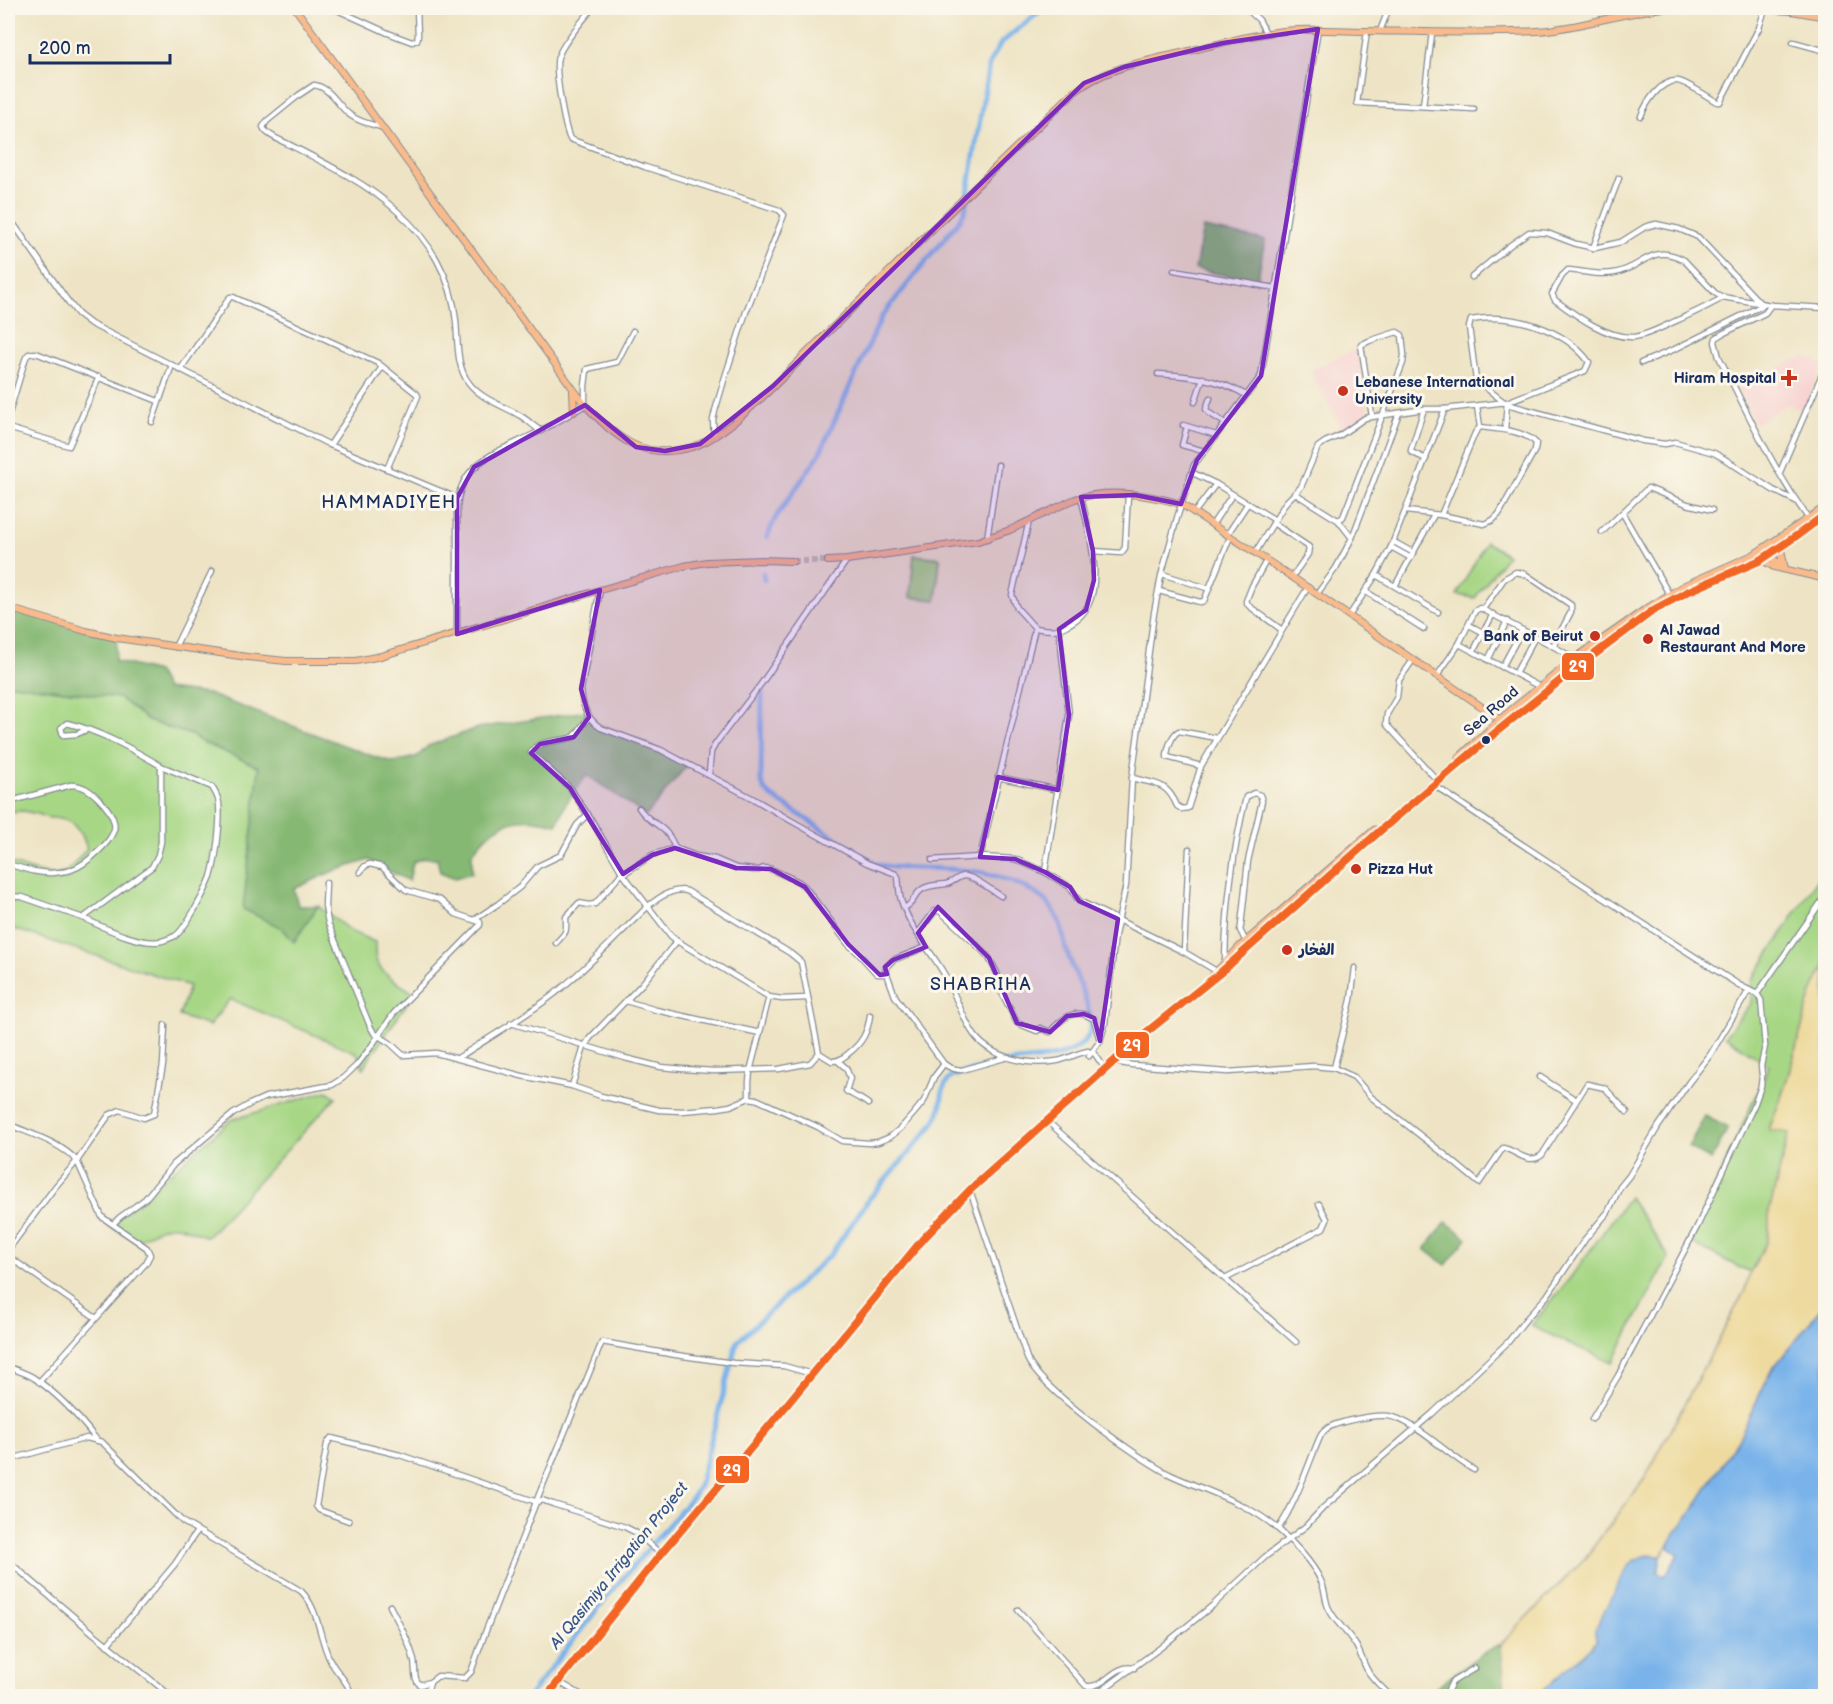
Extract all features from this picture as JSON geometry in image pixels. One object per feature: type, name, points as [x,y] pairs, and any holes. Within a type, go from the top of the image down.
[{"type":"highway","name":"Sea Road","points":[[1504,722],[1655,609],[1757,558],[1826,507]]},
{"type":"highway","name":"Sea Road","points":[[1765,553],[1780,547],[1826,514]]},
{"type":"highway","points":[[1780,547],[1786,568]]},
{"type":"highway","name":"Sea Road","points":[[1218,972],[1225,961],[1294,905],[1504,722],[1540,687],[1575,659],[1669,594],[1757,558]]},
{"type":"highway","name":"Sea Road","points":[[547,1696],[661,1554],[923,1239],[970,1190],[1105,1069],[1208,982],[1243,947]]},
{"type":"main road","points":[[295,8],[585,405],[624,441],[650,450],[678,450],[700,444],[736,420],[967,194],[1072,94],[1093,79],[1143,62],[1266,33],[1318,29],[1469,33],[1562,28],[1662,8]]},
{"type":"main road","points":[[1738,8],[1791,11],[1826,17]]},
{"type":"main road","points":[[573,387],[574,412]]},
{"type":"main road","points":[[828,561],[987,539],[1081,497],[1101,494],[1152,497],[1181,504],[1308,587],[1504,722]]},
{"type":"main road","points":[[1765,553],[1786,568]]},
{"type":"main road","points":[[1757,558],[1774,567],[1826,579]]},
{"type":"main road","points":[[8,608],[86,631],[175,647],[286,661],[356,661],[457,634],[684,566],[707,562],[793,561]]},
{"type":"street","points":[[333,8],[412,42],[417,40],[418,36],[417,8]]},
{"type":"street","points":[[593,8],[562,49],[557,60],[559,87],[570,139],[645,167],[772,207],[783,212],[784,215],[746,312],[725,377],[713,420],[714,436]]},
{"type":"street","points":[[1246,8],[1259,20],[1266,33]]},
{"type":"street","points":[[1380,31],[1389,8]]},
{"type":"street","points":[[1641,116],[1654,94],[1671,82],[1679,81],[1720,102],[1759,28],[1766,9]]},
{"type":"street","points":[[1091,1054],[1100,1041],[1106,1018],[1114,935],[1126,885],[1132,778],[1154,613],[1162,574],[1194,465],[1261,376],[1318,29]]},
{"type":"street","points":[[1367,32],[1357,103],[1474,109]]},
{"type":"street","points":[[1423,106],[1432,33]]},
{"type":"street","points":[[1792,42],[1826,51]]},
{"type":"street","points":[[383,128],[351,117],[326,90],[314,85],[299,95],[263,127],[271,135],[375,194],[410,224],[442,268],[448,283],[453,298],[458,348],[466,379],[479,393],[519,415],[541,431]]},
{"type":"street","points":[[1593,248],[1619,178]]},
{"type":"street","points":[[8,216],[78,314],[91,324],[330,445],[457,498]]},
{"type":"street","points":[[1472,277],[1529,232],[1547,233],[1593,248],[1621,242],[1651,225],[1679,229],[1698,237],[1765,304],[1765,314],[1724,333],[1716,338],[1715,342],[1719,357],[1780,472],[1809,519]]},
{"type":"street","points":[[1724,297],[1656,330],[1627,337],[1586,321],[1555,300],[1552,294],[1568,270],[1590,274],[1617,272],[1662,253],[1684,260],[1715,293],[1724,297],[1765,304],[1826,308]]},
{"type":"street","points":[[1174,270],[1275,288]]},
{"type":"street","points":[[180,370],[230,297],[372,360],[418,396],[387,469]]},
{"type":"street","points":[[1641,363],[1675,349],[1765,304]]},
{"type":"street","points":[[1255,553],[1286,502],[1301,487],[1318,447],[1365,418],[1424,409],[1506,402],[1585,371],[1589,362],[1583,353],[1538,325],[1499,318],[1471,320],[1470,336],[1476,380],[1506,402],[1643,441],[1665,444],[1675,442],[1714,453],[1773,490],[1796,501]]},
{"type":"street","points":[[457,634],[457,498],[461,484],[467,474],[482,460],[541,431],[585,405],[587,369],[618,362],[633,331]]},
{"type":"street","points":[[1338,520],[1343,517],[1404,359],[1402,335],[1397,332],[1361,345],[1372,416]]},
{"type":"street","points":[[8,417],[25,360],[31,353],[158,400]]},
{"type":"street","points":[[152,422],[172,365]]},
{"type":"street","points":[[1780,472],[1826,365]]},
{"type":"street","points":[[330,445],[382,367]]},
{"type":"street","points":[[1158,374],[1203,378],[1231,387],[1246,395]]},
{"type":"street","points":[[8,428],[69,446],[99,377]]},
{"type":"street","points":[[1195,402],[1203,378]]},
{"type":"street","points":[[1210,398],[1206,409],[1225,423]]},
{"type":"street","points":[[1505,429],[1506,402]]},
{"type":"street","points":[[1442,515],[1475,434],[1480,427],[1477,406]]},
{"type":"street","points":[[1424,409],[1411,453],[1426,459]]},
{"type":"street","points":[[1349,616],[1393,545],[1444,409]]},
{"type":"street","points":[[1317,594],[1336,568],[1352,538],[1399,413]]},
{"type":"street","points":[[1204,451],[1182,444],[1185,427],[1216,435]]},
{"type":"street","points":[[1406,512],[1442,515],[1484,524],[1499,514],[1536,446],[1535,441],[1505,429],[1480,427]]},
{"type":"street","points":[[987,539],[998,465]]},
{"type":"street","points":[[1192,473],[1248,503],[1309,547],[1308,554],[1292,577]]},
{"type":"street","points":[[1194,513],[1216,484]]},
{"type":"street","points":[[1602,532],[1648,489],[1712,510]]},
{"type":"street","points":[[1296,494],[1338,520],[1352,538]]},
{"type":"street","points":[[1093,551],[1121,553],[1123,551],[1128,495]]},
{"type":"street","points":[[1212,525],[1232,495]]},
{"type":"street","points":[[1029,521],[1012,595],[1017,608],[1035,628],[1059,629],[1078,619],[1086,610],[1094,580],[1093,551],[1081,497]]},
{"type":"street","points":[[1159,591],[1200,602],[1204,601],[1229,536],[1248,503]]},
{"type":"street","points":[[1395,586],[1434,514]]},
{"type":"street","points":[[1623,514],[1669,594]]},
{"type":"street","points":[[1393,545],[1412,555]]},
{"type":"street","points":[[709,774],[711,753],[716,744],[761,684],[847,560]]},
{"type":"street","points":[[1266,561],[1246,602],[1282,630]]},
{"type":"street","points":[[175,647],[212,571]]},
{"type":"street","points":[[1483,609],[1504,579],[1518,571],[1525,574],[1571,605],[1571,612],[1553,646]]},
{"type":"street","points":[[1162,574],[1210,589]]},
{"type":"street","points":[[1376,575],[1438,612]]},
{"type":"street","points":[[1132,778],[1162,785],[1170,792],[1177,806],[1188,808],[1201,766],[1308,587]]},
{"type":"street","points":[[600,590],[581,689],[589,717],[601,728],[660,750],[709,774],[841,849],[896,874],[904,908],[945,976],[970,1030],[990,1050],[1023,1062],[1041,1063],[1058,1061],[1084,1052],[1091,1054],[1105,1069]]},
{"type":"street","points":[[1365,591],[1424,629]]},
{"type":"street","points":[[1437,676],[1459,644],[1477,609],[1483,609],[1507,621],[1575,659]]},
{"type":"street","points":[[1473,652],[1493,614]]},
{"type":"street","points":[[1488,660],[1507,621]]},
{"type":"street","points":[[1469,625],[1498,640]]},
{"type":"street","points":[[980,857],[1035,628]]},
{"type":"street","points":[[1045,872],[1069,715],[1059,629]]},
{"type":"street","points":[[1502,667],[1522,630]]},
{"type":"street","points":[[1515,674],[1535,637]]},
{"type":"street","points":[[1459,644],[1540,687]]},
{"type":"street","points":[[1413,660],[1399,680],[1397,697],[1388,714],[1386,724],[1435,782],[1516,842],[1757,994],[1761,1000],[1765,1046],[1761,1066],[1761,1086],[1755,1102],[1697,1227],[1593,1419]]},
{"type":"street","points":[[589,717],[574,736],[540,744],[531,753],[570,788],[623,874],[647,907],[677,942],[769,997],[808,998]]},
{"type":"street","points":[[8,896],[22,897],[147,942],[162,941],[176,935],[190,916],[211,877],[219,822],[219,801],[212,787],[161,766],[112,740],[68,723],[61,728],[63,735],[77,734],[86,730]]},
{"type":"street","points":[[1201,766],[1167,757],[1174,734],[1179,730],[1217,738]]},
{"type":"street","points":[[83,918],[152,867],[161,842],[161,766]]},
{"type":"street","points":[[998,777],[1058,790]]},
{"type":"street","points":[[8,802],[71,785],[79,785],[92,792],[107,808],[115,823],[112,835],[94,856],[72,870],[50,873],[8,864]]},
{"type":"street","points":[[1225,961],[1233,861],[1246,797],[1254,793],[1260,795],[1262,801],[1248,864],[1240,930],[1243,947]]},
{"type":"street","points":[[639,808],[668,833],[675,848]]},
{"type":"street","points":[[474,920],[520,887],[538,866],[561,855],[577,825],[588,814]]},
{"type":"street","points":[[556,943],[566,933],[566,917],[579,903],[595,904],[623,874],[652,855],[675,848],[696,856],[715,859],[736,868],[771,869],[799,882],[873,972],[880,975],[887,974]]},
{"type":"street","points":[[1184,952],[1189,849]]},
{"type":"street","points":[[932,860],[980,857],[1015,858],[1070,887],[1079,901],[1184,952],[1218,972]]},
{"type":"street","points":[[1233,861],[1248,864]]},
{"type":"street","points":[[113,1224],[145,1199],[174,1164],[233,1114],[266,1097],[332,1085],[343,1078],[357,1065],[394,1013],[480,925],[480,922],[456,914],[440,900],[406,890],[382,867],[370,864],[360,872]]},
{"type":"street","points":[[904,908],[912,904],[921,890],[951,882],[963,876],[986,886],[1000,896]]},
{"type":"street","points":[[326,883],[325,906],[328,923],[370,1026],[378,1036],[403,1055],[427,1052],[458,1058],[658,1110],[718,1108],[749,1098],[764,1101],[842,1141],[869,1143],[890,1137],[901,1128],[924,1101],[934,1077],[944,1064]]},
{"type":"street","points":[[458,1058],[554,995],[647,907],[675,890],[687,891],[798,959],[802,967],[819,1053],[831,1061],[838,1061],[863,1039],[870,1015]]},
{"type":"street","points":[[1757,994],[1826,895]]},
{"type":"street","points":[[918,933],[935,911],[940,911],[989,958],[997,973],[1001,991],[1019,1024],[1037,1031],[1040,1028],[1050,1032],[1067,1016],[1077,1013],[1090,1016],[1100,1041]]},
{"type":"street","points":[[1226,932],[1240,930]]},
{"type":"street","points":[[572,1086],[584,1047],[590,1038],[677,942]]},
{"type":"street","points":[[926,947],[892,960],[886,967],[887,974],[895,996],[944,1064],[956,1070],[962,1070],[1008,1057]]},
{"type":"street","points":[[1334,1068],[1351,1000],[1355,968]]},
{"type":"street","points":[[1094,1696],[1134,1668],[1212,1606],[1265,1557],[1306,1526],[1324,1507],[1508,1342],[1547,1296],[1586,1239],[1608,1212],[1620,1187],[1665,1117],[1710,1055],[1749,990]]},
{"type":"street","points":[[749,1098],[750,1071],[769,997]]},
{"type":"street","points":[[626,1000],[656,1010],[760,1033]]},
{"type":"street","points":[[511,1023],[584,1047],[662,1066],[714,1071],[779,1069],[810,1064],[819,1053]]},
{"type":"street","points":[[8,1250],[77,1161],[109,1115],[120,1110],[144,1118],[154,1114],[163,1065],[165,1025]]},
{"type":"street","points":[[838,1061],[846,1068],[850,1078],[846,1091],[868,1104]]},
{"type":"street","points":[[1114,1062],[1228,1072],[1314,1066],[1334,1068],[1354,1077],[1371,1097],[1479,1183],[1503,1148],[1522,1157],[1535,1159],[1542,1155],[1587,1084],[1605,1088],[1627,1112]]},
{"type":"street","points":[[1540,1077],[1576,1100]]},
{"type":"street","points":[[1047,1121],[1296,1342]]},
{"type":"street","points":[[8,1124],[72,1155],[77,1161],[102,1216],[147,1248],[150,1255],[146,1263],[39,1382]]},
{"type":"street","points":[[970,1190],[1027,1358],[1034,1370],[1068,1402],[1151,1464],[1171,1475],[1234,1501],[1263,1517],[1278,1529],[1319,1578],[1329,1609],[1355,1643],[1369,1672],[1391,1696]]},
{"type":"street","points":[[1226,1279],[1323,1228],[1327,1219],[1318,1204]]},
{"type":"street","points":[[8,1256],[96,1318]]},
{"type":"street","points":[[390,1606],[406,1636],[414,1660],[416,1680],[420,1684],[430,1682],[438,1676],[465,1678],[471,1672],[602,1342],[733,1363],[784,1366],[812,1374]]},
{"type":"street","points":[[8,1367],[27,1374],[39,1382],[82,1421],[96,1439]]},
{"type":"street","points":[[1278,1529],[1289,1511],[1321,1435],[1327,1428],[1361,1418],[1389,1416],[1402,1420],[1474,1470]]},
{"type":"street","points":[[348,1521],[319,1510],[316,1506],[327,1444],[331,1438],[400,1455],[537,1502],[542,1500],[624,1527],[635,1532],[661,1554]]},
{"type":"street","points":[[8,1460],[78,1439],[96,1439],[102,1442],[183,1522],[306,1596],[331,1661],[349,1687],[352,1696]]},
{"type":"street","points":[[107,1645],[175,1564],[197,1531]]},
{"type":"street","points":[[8,1561],[171,1696]]},
{"type":"street","points":[[1018,1610],[1086,1686],[1095,1686],[1125,1667],[1134,1668]]},
{"type":"street","points":[[1445,1696],[1452,1682],[1475,1668]]},
{"type":"street","points":[[426,1696],[430,1682]]},
{"type":"street","points":[[559,1682],[583,1696]]},
{"type":"highlighted area","points":[[1318,29],[1261,376],[1197,460],[1181,504],[1135,495],[1081,497],[1093,551],[1094,580],[1086,610],[1059,629],[1069,715],[1058,790],[998,777],[980,857],[1015,859],[1045,872],[1070,887],[1079,901],[1118,919],[1100,1041],[1094,1018],[1084,1014],[1067,1016],[1050,1032],[1017,1023],[989,958],[938,907],[918,933],[926,947],[893,960],[885,967],[887,974],[880,975],[848,944],[805,887],[771,869],[736,868],[675,848],[652,855],[623,874],[570,788],[531,753],[540,744],[574,737],[589,717],[581,689],[600,590],[457,634],[457,498],[474,467],[585,405],[636,447],[665,451],[700,444],[773,386],[1084,83],[1124,67],[1223,43]]},
{"type":"shaded area","name":"Lebanese International University","points":[[1358,348],[1368,413],[1342,430],[1310,370]]},
{"type":"shaded area","name":"Hiram Hospital","points":[[1805,356],[1823,365],[1803,411],[1787,404],[1756,424],[1738,390]]},
{"type":"green space","points":[[1203,228],[1265,240],[1257,282],[1195,269]]},
{"type":"green space","points":[[1486,542],[1507,555],[1475,598],[1457,595]]},
{"type":"green space","points":[[914,555],[940,558],[936,600],[910,597]]},
{"type":"green space","points":[[8,609],[117,638],[115,661],[157,672],[166,689],[208,694],[393,762],[418,756],[428,746],[478,728],[586,711],[594,723],[640,741],[687,765],[646,816],[587,775],[566,803],[557,824],[529,819],[512,821],[488,835],[472,853],[472,873],[455,878],[440,872],[437,858],[424,858],[413,862],[409,881],[369,860],[331,872],[294,889],[298,906],[318,906],[294,942],[282,928],[243,909],[259,767],[191,735],[149,721],[119,698],[12,684],[8,688]]},
{"type":"green space","points":[[12,684],[119,698],[149,721],[191,735],[259,767],[244,909],[282,928],[294,941],[318,906],[352,932],[375,942],[377,964],[386,974],[414,993],[363,1068],[357,1053],[230,999],[209,1026],[179,1016],[189,986],[8,927],[8,862],[36,872],[59,875],[70,868],[87,848],[82,835],[72,823],[61,818],[48,818],[23,811],[8,812],[8,689]]},
{"type":"green space","points":[[1825,867],[1825,967],[1812,994],[1785,1085],[1769,1129],[1789,1132],[1769,1212],[1769,1232],[1766,1243],[1750,1273],[1690,1242],[1769,1066],[1725,1036],[1751,1003],[1752,980]]},
{"type":"green space","points":[[327,1091],[336,1097],[207,1237],[185,1228],[171,1226],[137,1241],[110,1226],[231,1120]]},
{"type":"green space","points":[[1705,1116],[1728,1128],[1711,1160],[1688,1147]]},
{"type":"green space","points":[[1629,1197],[1669,1257],[1612,1363],[1531,1326],[1570,1278]]},
{"type":"green space","points":[[1446,1222],[1467,1238],[1446,1265],[1425,1249]]},
{"type":"green space","points":[[1501,1644],[1505,1690],[1502,1696],[1425,1696],[1483,1653]]},
{"type":"sand","points":[[1825,967],[1825,1303],[1771,1371],[1739,1438],[1661,1556],[1648,1555],[1634,1560],[1595,1630],[1596,1641],[1592,1647],[1538,1696],[1502,1696],[1505,1690],[1501,1644],[1586,1557],[1645,1478],[1745,1290],[1750,1273],[1766,1243],[1769,1232],[1769,1212],[1789,1133],[1769,1130],[1785,1086],[1812,994]]},
{"type":"water","points":[[1825,1303],[1825,1696],[1538,1696],[1592,1647],[1596,1641],[1595,1630],[1630,1563],[1643,1556],[1661,1556],[1658,1572],[1665,1576],[1679,1554],[1668,1547],[1675,1533],[1691,1513],[1739,1438],[1771,1371]]},
{"type":"waterway","name":"Al Qasimiya Irrigation Project","points":[[767,537],[776,517],[819,455],[882,316],[965,211],[989,64],[1001,43],[1044,8]]},
{"type":"waterway","name":"Al Qasimiya Irrigation Project","points":[[763,573],[764,580]]},
{"type":"waterway","name":"Al Qasimiya Irrigation Project","points":[[529,1696],[699,1486],[738,1341],[831,1254],[869,1199],[931,1127],[939,1113],[944,1088],[949,1080],[953,1076],[993,1066],[1067,1053],[1084,1042],[1089,1034],[1089,1011],[1067,952],[1060,922],[1052,909],[1040,897],[1025,887],[985,873],[892,867],[874,863],[771,796],[764,789],[761,779],[762,687]]},
{"type":"tunnel","points":[[793,561],[828,561]]},
{"type":"transit line","name":"29","points":[[547,1696],[661,1554],[923,1239],[970,1190],[1148,1031],[1220,973],[1381,830],[1567,675],[1655,609],[1689,591],[1761,560],[1826,514]]},
{"type":"place","name":"Hiram Hospital","points":[[1789,378]]},
{"type":"place","name":"Lebanese International University","points":[[1343,391]]},
{"type":"place","name":"Bank of Beirut","points":[[1595,636]]},
{"type":"place","name":"Al Jawad Restaurant And More","points":[[1648,639]]},
{"type":"place","name":"Pizza Hut","points":[[1356,869]]},
{"type":"place","name":"الفخار","points":[[1287,950]]},
{"type":"district","name":"HAMMADIYEH","points":[[389,502]]},
{"type":"district","name":"SHABRIHA","points":[[981,984]]}]
